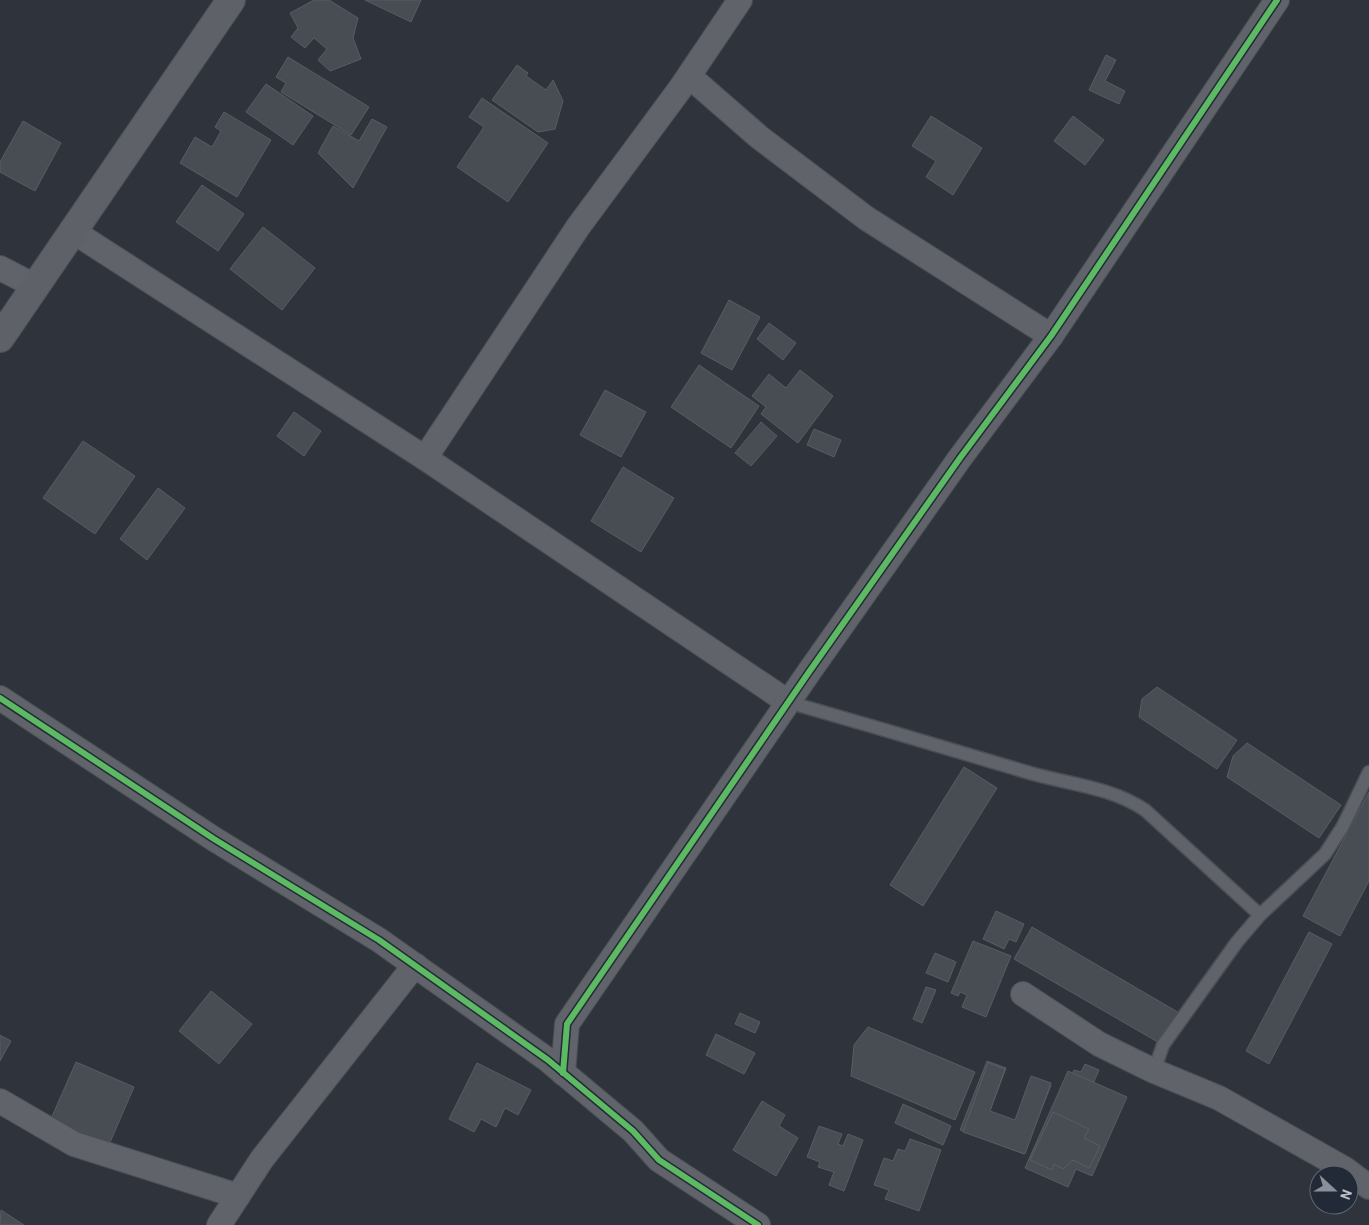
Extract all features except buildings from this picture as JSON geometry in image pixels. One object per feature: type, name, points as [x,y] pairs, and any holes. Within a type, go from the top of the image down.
[{"type":"street","points":[[0,338],[231,0]]},
{"type":"street","points":[[426,458],[578,227],[690,76],[740,0]]},
{"type":"street","points":[[563,1073],[567,1024],[788,702],[960,458],[1051,336],[1278,0]]},
{"type":"street","points":[[690,76],[760,137],[866,218],[1051,336]]},
{"type":"street","points":[[74,232],[426,458],[788,702]]},
{"type":"street","points":[[0,268],[35,286]]},
{"type":"street","points":[[0,698],[214,839],[379,940],[415,965],[563,1073],[633,1131],[659,1160],[758,1225]]},
{"type":"street","points":[[219,1225],[262,1159],[415,965]]},
{"type":"street","points":[[1023,994],[1099,1044],[1154,1071],[1219,1098],[1345,1170],[1369,1187]]},
{"type":"street","points":[[0,1101],[74,1144],[238,1196]]},
{"type":"lane","points":[[788,702],[1032,774],[1113,794],[1133,802],[1145,810],[1260,916]]},
{"type":"lane","points":[[1154,1071],[1163,1045],[1237,942],[1260,916],[1325,854],[1343,826],[1369,772]]},
{"type":"cycle path","points":[[563,1073],[567,1024],[809,672],[960,458],[1051,336],[1277,0]]},
{"type":"cycle path","points":[[0,698],[214,839],[379,940],[548,1060],[633,1131],[659,1160],[758,1225]]}]
